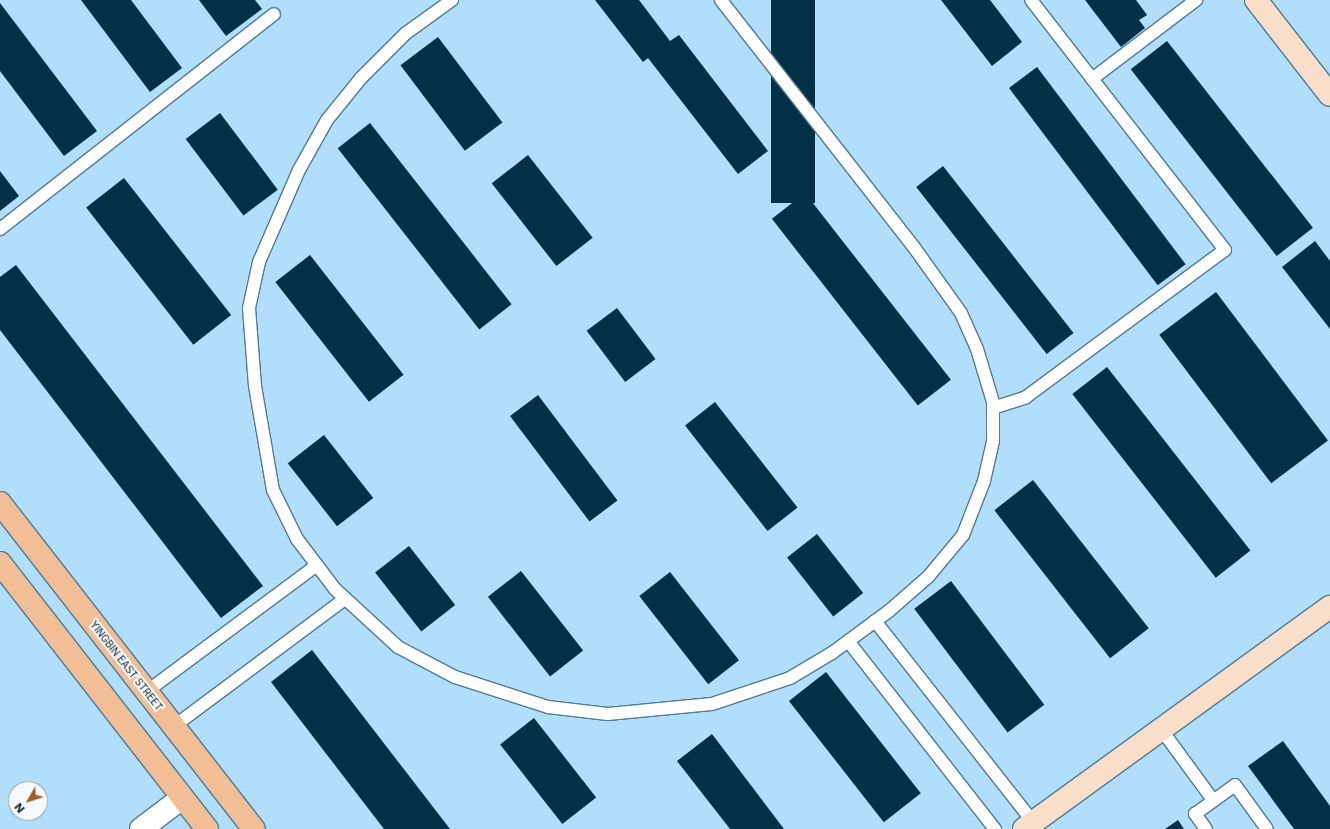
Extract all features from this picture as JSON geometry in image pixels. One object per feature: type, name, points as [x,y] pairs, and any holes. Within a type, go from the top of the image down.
[{"type":"main road","name":"YINGBIN EAST STREET","points":[[0,503],[173,727],[254,829]]},
{"type":"main road","points":[[0,563],[207,829]]},
{"type":"street","points":[[1256,0],[1330,95]]},
{"type":"street","points":[[1029,825],[1330,607]]},
{"type":"street","points":[[141,829],[182,798]]},
{"type":"lane","points":[[452,0],[406,33],[361,78],[327,120],[298,170],[260,262],[250,308],[254,386],[273,490],[297,539],[317,565],[345,599],[398,647],[455,677],[548,707],[608,714],[712,704],[753,692],[790,678],[848,641],[875,621],[928,577],[963,535],[984,481],[993,441],[993,408],[977,349],[961,313],[913,246],[721,0]]},
{"type":"lane","points":[[993,408],[1026,397],[1225,250],[1031,0]]},
{"type":"lane","points":[[1092,79],[1196,0]]},
{"type":"lane","points":[[0,229],[274,14]]},
{"type":"lane","points":[[146,692],[317,565]]},
{"type":"lane","points":[[173,727],[345,599]]},
{"type":"lane","points":[[875,621],[1029,825]]},
{"type":"lane","points":[[848,641],[995,829]]},
{"type":"lane","points":[[1161,729],[1213,800]]},
{"type":"lane","points":[[1206,829],[1195,814],[1235,785],[1267,829]]},
{"type":"building","points":[[81,0],[131,0],[182,68],[150,92]]},
{"type":"building","points":[[199,0],[255,0],[262,9],[226,36]]},
{"type":"building","points":[[595,0],[639,0],[670,41],[679,35],[768,151],[738,174],[648,58],[643,62]]},
{"type":"building","points":[[771,0],[815,0],[815,203],[771,203]]},
{"type":"building","points":[[941,0],[990,0],[1022,42],[992,66]]},
{"type":"building","points":[[1085,0],[1136,0],[1147,15],[1139,20],[1145,28],[1121,47]]},
{"type":"building","points":[[0,3],[97,131],[64,156],[0,71]]},
{"type":"building","points":[[438,37],[502,122],[465,151],[400,65]]},
{"type":"building","points":[[1167,41],[1313,228],[1277,256],[1131,69]]},
{"type":"building","points":[[1037,67],[1186,264],[1158,285],[1009,88]]},
{"type":"building","points":[[220,113],[278,190],[243,216],[186,139]]},
{"type":"building","points":[[370,123],[512,304],[479,329],[338,148]]},
{"type":"building","points":[[528,155],[593,238],[556,266],[492,183]]},
{"type":"building","points":[[943,166],[1074,333],[1047,354],[916,187]]},
{"type":"building","points":[[0,171],[19,196],[0,211]]},
{"type":"building","points":[[124,178],[231,315],[193,345],[86,208]]},
{"type":"building","points":[[805,193],[951,380],[918,406],[772,219]]},
{"type":"building","points":[[1315,241],[1330,261],[1330,329],[1282,267]]},
{"type":"building","points":[[310,255],[404,375],[369,402],[275,282]]},
{"type":"building","points":[[16,265],[263,586],[221,618],[0,330],[0,277]]},
{"type":"building","points":[[1216,292],[1328,441],[1271,483],[1159,335]]},
{"type":"building","points":[[617,308],[656,359],[625,382],[587,331]]},
{"type":"building","points":[[1107,367],[1250,551],[1216,578],[1072,394]]},
{"type":"building","points":[[538,395],[617,500],[589,521],[510,416]]},
{"type":"building","points":[[715,402],[797,508],[768,531],[685,425]]},
{"type":"building","points":[[324,435],[373,498],[337,526],[288,463]]},
{"type":"building","points":[[1033,480],[1149,628],[1110,658],[994,510]]},
{"type":"building","points":[[817,534],[863,593],[833,616],[787,557]]},
{"type":"building","points":[[409,546],[455,605],[421,632],[375,572]]},
{"type":"building","points":[[521,571],[583,651],[550,676],[488,597]]},
{"type":"building","points":[[670,572],[739,660],[708,684],[639,596]]},
{"type":"building","points":[[951,581],[1044,705],[1008,732],[914,609]]},
{"type":"building","points":[[312,650],[450,829],[384,829],[271,682]]},
{"type":"building","points":[[826,672],[921,793],[884,822],[789,701]]},
{"type":"building","points":[[534,718],[596,798],[562,824],[500,744]]},
{"type":"building","points":[[712,734],[784,829],[730,829],[677,761]]},
{"type":"building","points":[[1283,741],[1330,806],[1330,829],[1294,829],[1248,766]]},
{"type":"building","points":[[1178,820],[1184,829],[1165,829]]}]
